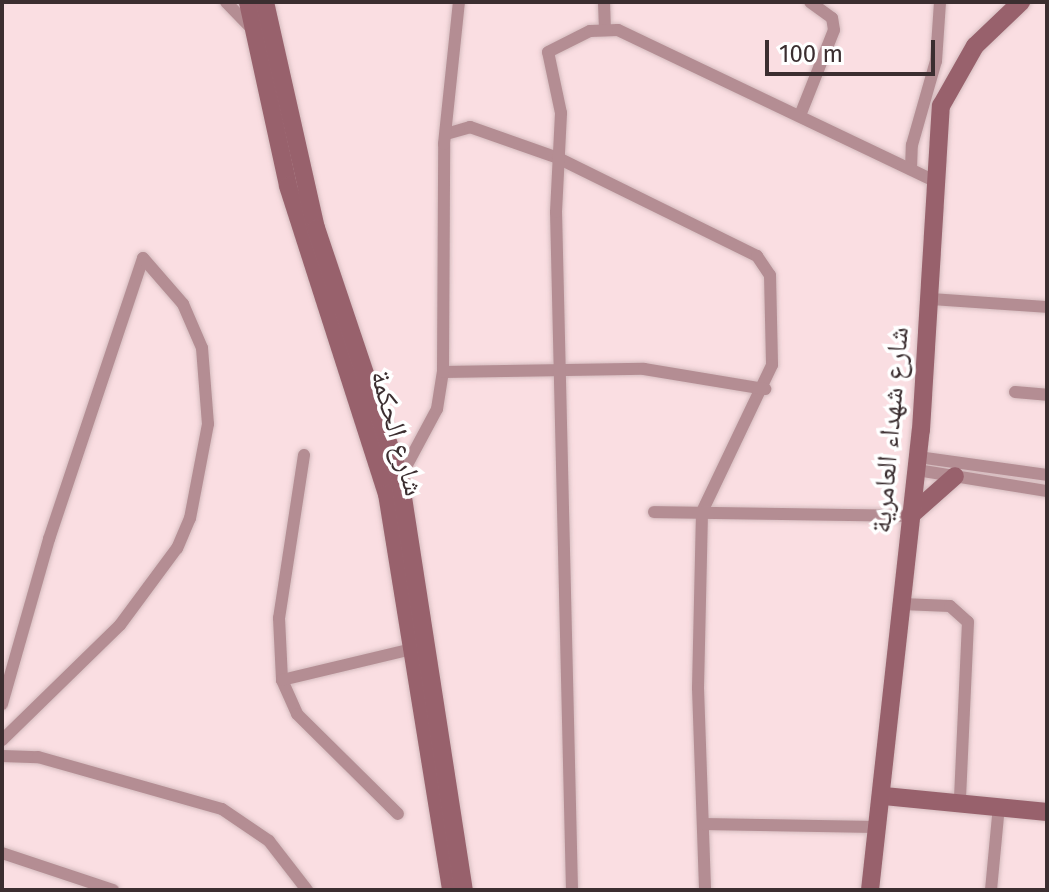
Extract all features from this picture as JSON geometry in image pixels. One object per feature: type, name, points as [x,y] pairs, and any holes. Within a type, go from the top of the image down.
[{"type":"street","points":[[226,2],[252,29]]},
{"type":"street","name":"شارع الحكمة","points":[[248,2],[292,201],[382,470],[416,648],[451,890]]},
{"type":"street","name":"شارع الحكمة","points":[[265,2],[316,228],[400,478],[464,890]]},
{"type":"street","points":[[400,478],[437,409],[443,372],[446,134],[459,2]]},
{"type":"street","points":[[604,2],[605,30]]},
{"type":"street","points":[[801,113],[834,30],[832,18],[810,2]]},
{"type":"street","points":[[911,169],[912,145],[936,61],[940,2]]},
{"type":"street","name":"شارع شهداء العامرية","points":[[870,890],[876,827],[884,796],[917,464],[945,92],[975,46],[1021,2]]},
{"type":"street","points":[[572,890],[558,158],[561,113],[548,52],[561,42],[605,30],[801,113],[936,182]]},
{"type":"street","points":[[446,134],[470,127],[558,158],[764,262],[774,295],[775,329],[765,389],[702,512],[698,656],[705,890]]},
{"type":"street","points":[[2,704],[49,539],[143,258],[183,304],[202,348],[208,434],[190,518],[177,548],[120,625],[2,740]]},
{"type":"street","points":[[930,299],[1047,307]]},
{"type":"street","points":[[443,372],[644,369],[765,389]]},
{"type":"street","points":[[1015,392],[1047,395]]},
{"type":"street","points":[[304,455],[279,618],[282,680],[297,714],[398,814]]},
{"type":"street","points":[[917,464],[1047,475]]},
{"type":"street","points":[[917,464],[955,476],[1047,491]]},
{"type":"street","points":[[654,512],[910,516],[955,476]]},
{"type":"street","points":[[902,604],[950,606],[968,622],[960,801]]},
{"type":"street","points":[[282,680],[416,648]]},
{"type":"street","points":[[2,756],[38,757],[222,809],[269,841],[307,890]]},
{"type":"street","points":[[884,796],[960,801],[1047,812]]},
{"type":"street","points":[[991,890],[999,805]]},
{"type":"street","points":[[703,824],[876,827]]},
{"type":"street","points":[[2,853],[113,890]]}]
